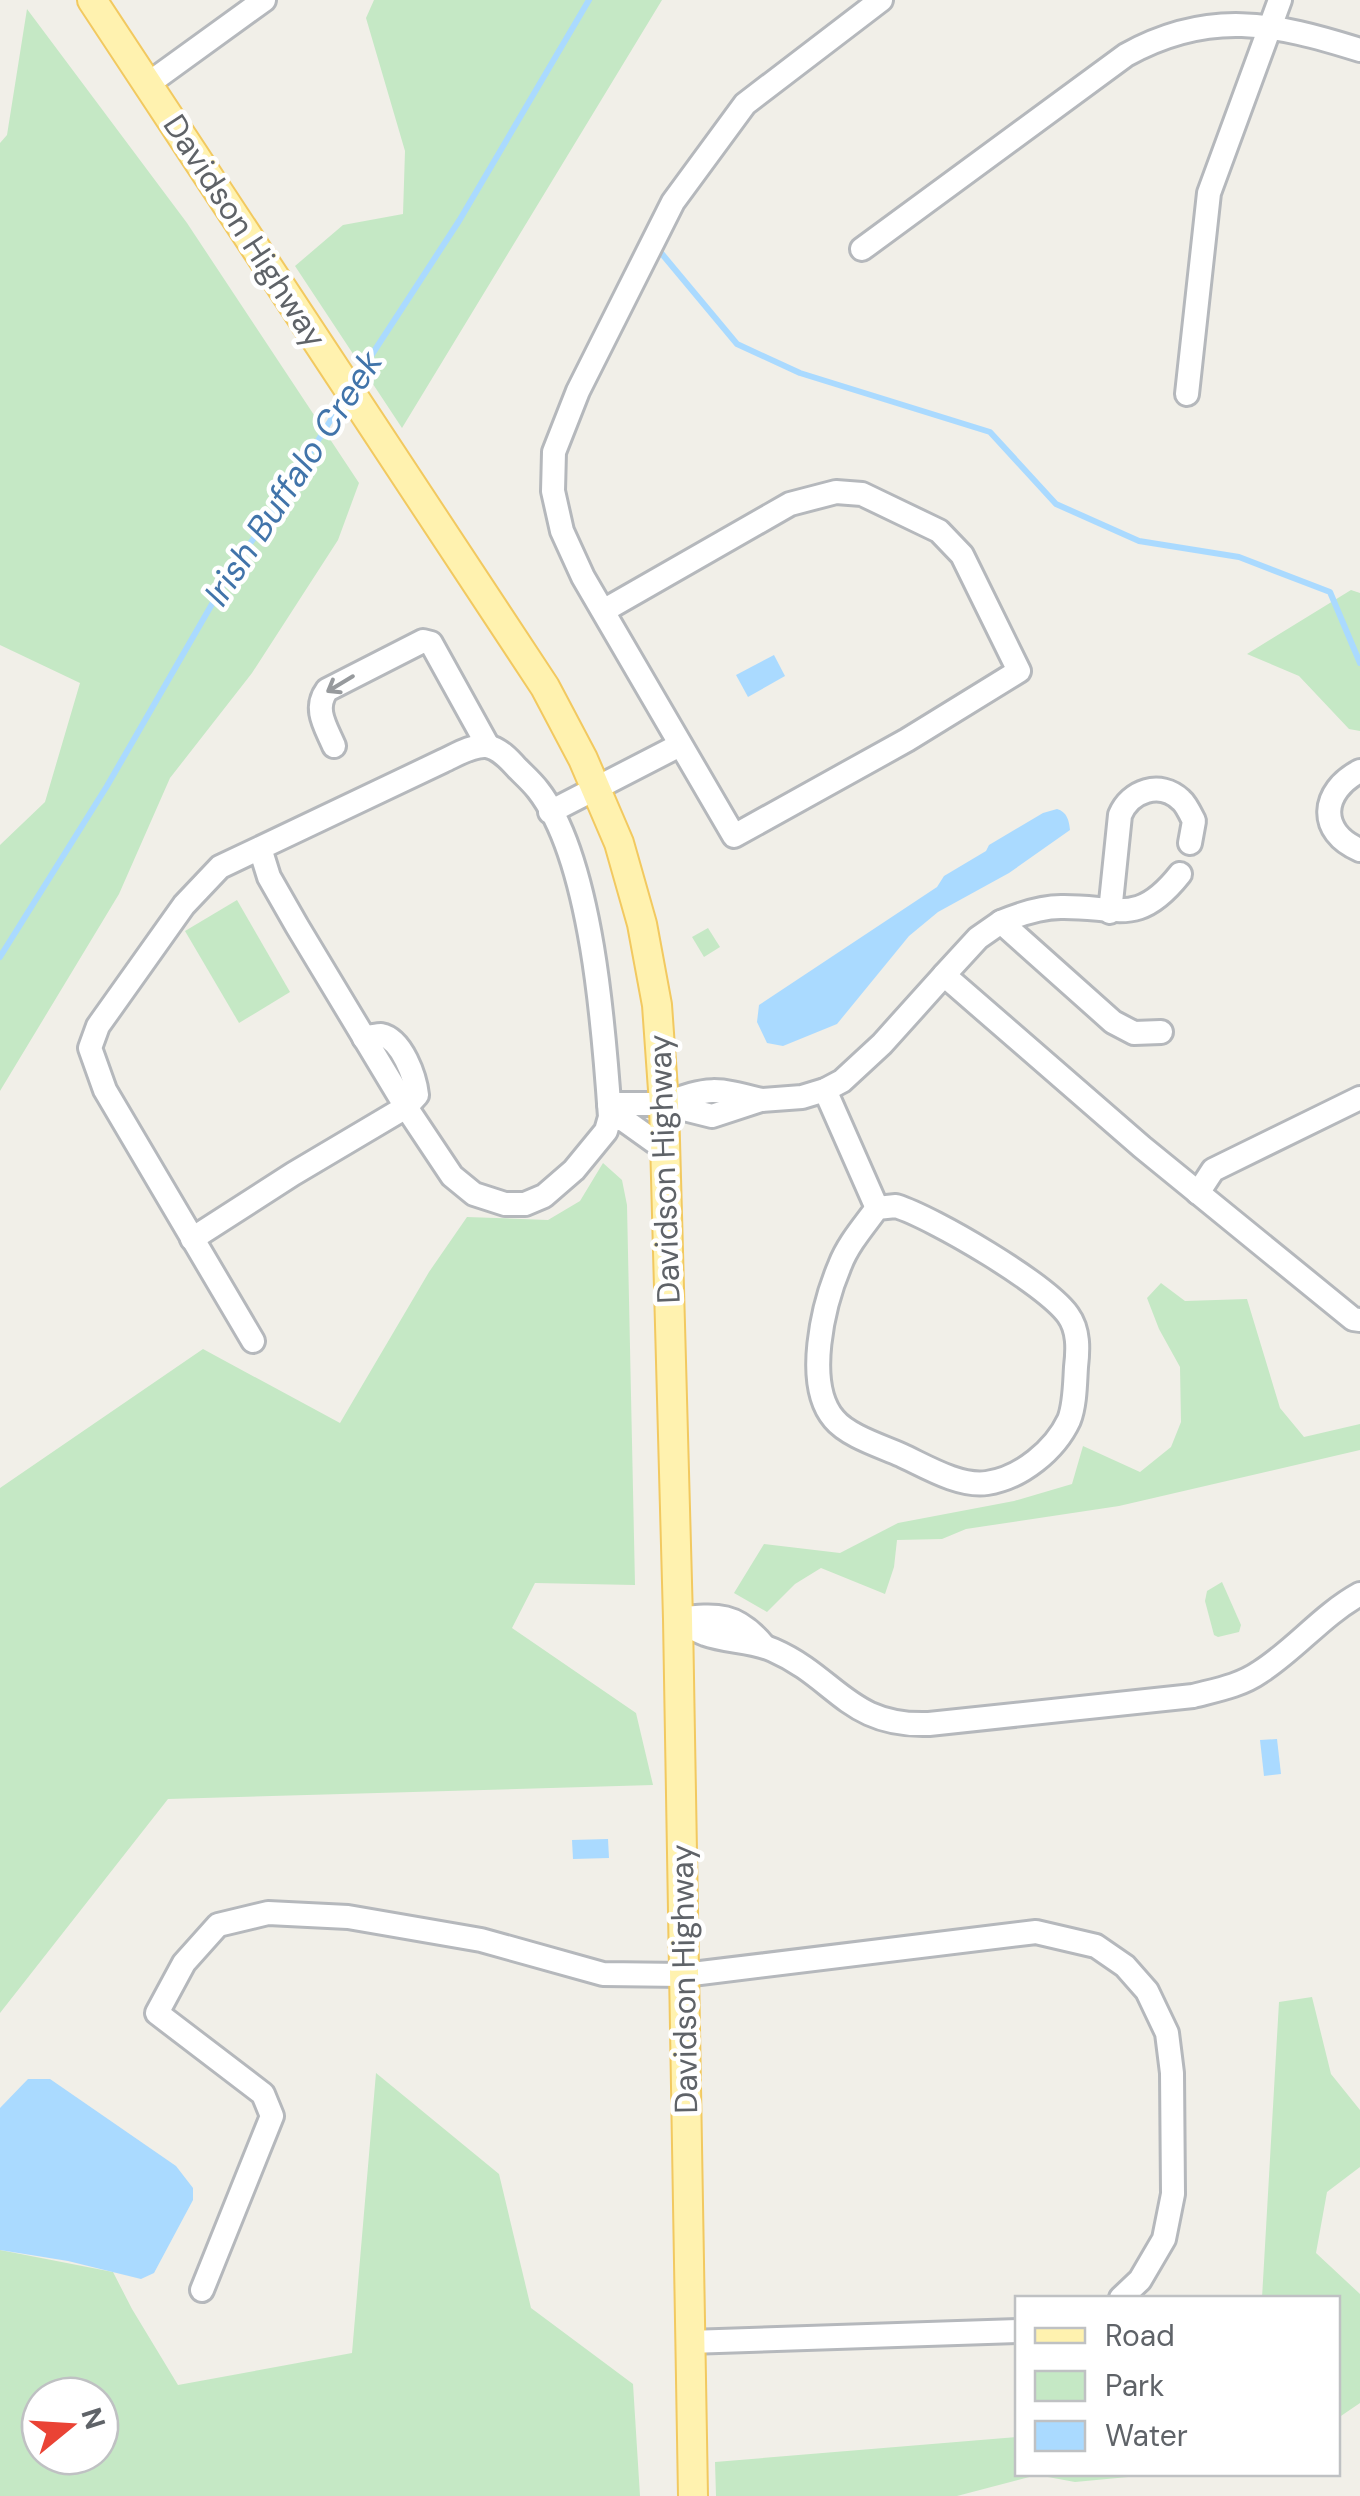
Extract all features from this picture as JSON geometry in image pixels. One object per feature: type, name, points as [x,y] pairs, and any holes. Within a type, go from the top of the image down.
[{"type":"main road","name":"Davidson Highway","points":[[92,0],[545,687],[619,842],[642,924],[657,1005],[666,1150],[693,2496]]},
{"type":"street","points":[[148,84],[264,0]]},
{"type":"street","points":[[603,611],[790,504],[836,492],[862,494],[939,531],[962,555],[1019,671],[907,740],[734,836],[603,611],[562,530],[554,491],[554,452],[578,390],[674,202],[746,104],[881,0]]},
{"type":"street","points":[[1187,394],[1209,193],[1280,0]]},
{"type":"street","points":[[862,250],[1126,54],[1172,34],[1215,24],[1268,27],[1308,33],[1360,50]]},
{"type":"street","points":[[260,848],[269,877],[406,1108],[452,1176],[474,1194],[505,1204],[525,1204],[544,1196],[574,1170],[606,1131],[610,1110],[596,970],[584,912],[559,828],[540,791],[504,755],[488,746],[431,643],[423,641],[334,684],[322,696],[321,717],[334,746]]},
{"type":"street","points":[[550,812],[680,745]]},
{"type":"street","points":[[253,1341],[105,1090],[90,1048],[98,1026],[184,905],[220,867],[443,761],[488,746]]},
{"type":"street","points":[[1360,771],[1341,781],[1330,800],[1330,820],[1340,839],[1360,850]]},
{"type":"street","points":[[1110,912],[1120,815],[1126,801],[1147,789],[1164,791],[1181,800],[1194,821],[1190,843]]},
{"type":"street","points":[[610,1110],[664,1104],[712,1116],[760,1100],[802,1097],[825,1090],[882,1044],[978,938],[1001,922],[1060,907],[1110,912],[1142,908],[1165,892],[1180,874]]},
{"type":"street","points":[[1001,922],[1112,1022],[1134,1033],[1161,1032]]},
{"type":"street","points":[[944,975],[1198,1193],[1353,1319],[1360,1320]]},
{"type":"street","points":[[825,1090],[877,1208]]},
{"type":"street","points":[[1198,1193],[1213,1170],[1360,1098]]},
{"type":"street","points":[[192,1239],[406,1108]]},
{"type":"street","points":[[610,1110],[666,1150]]},
{"type":"street","points":[[896,1206],[920,1214],[1056,1300],[1071,1318],[1078,1349],[1070,1417],[1055,1442],[1027,1468],[987,1484],[947,1476],[836,1422],[822,1400],[817,1362],[830,1294],[850,1245],[877,1208],[896,1206]]},
{"type":"street","points":[[678,1619],[710,1615],[739,1622],[764,1646],[795,1660],[842,1700],[881,1720],[929,1724],[1193,1696],[1228,1688],[1260,1672],[1336,1607],[1360,1594]]},
{"type":"street","points":[[202,2290],[272,2116],[263,2094],[156,2013],[184,1962],[218,1925],[268,1913],[348,1917],[481,1940],[603,1974],[684,1975],[1036,1932],[1096,1946],[1125,1966],[1147,1991],[1167,2033],[1172,2073],[1173,2194],[1157,2255],[1123,2296]]},
{"type":"street","points":[[689,2342],[1015,2331]]},
{"type":"green space","points":[[374,0],[662,0],[402,428],[295,266],[343,225],[403,214],[405,151],[366,18]]},
{"type":"green space","points":[[27,9],[187,223],[359,483],[338,540],[252,673],[170,778],[119,894],[0,1091],[0,845],[45,802],[80,683],[0,645],[0,143],[7,135]]},
{"type":"green space","points":[[1351,590],[1360,593],[1360,731],[1349,729],[1299,676],[1247,654]]},
{"type":"green space","points":[[237,900],[290,992],[239,1023],[185,931]]},
{"type":"green space","points":[[708,928],[720,947],[704,957],[692,937]]},
{"type":"green space","points":[[603,1163],[622,1180],[627,1205],[635,1585],[535,1583],[512,1628],[636,1713],[653,1785],[168,1799],[0,2013],[0,1488],[203,1349],[340,1423],[429,1272],[467,1217],[548,1220],[580,1201]]},
{"type":"green space","points":[[1161,1283],[1185,1301],[1247,1299],[1280,1408],[1304,1437],[1360,1424],[1360,1450],[1119,1506],[966,1529],[942,1539],[897,1540],[885,1594],[821,1568],[795,1584],[767,1612],[734,1593],[764,1544],[840,1553],[898,1523],[1014,1501],[1072,1484],[1083,1446],[1140,1472],[1171,1447],[1181,1422],[1180,1367],[1147,1298]]},
{"type":"green space","points":[[1222,1582],[1241,1625],[1239,1632],[1218,1637],[1214,1635],[1205,1601],[1207,1591]]},
{"type":"green space","points":[[1312,1997],[1331,2074],[1360,2110],[1360,2167],[1327,2192],[1316,2253],[1360,2294],[1360,2403],[1340,2417],[1340,2296],[1262,2296],[1279,2002]]},
{"type":"green space","points":[[376,2073],[499,2174],[531,2308],[633,2384],[640,2496],[0,2496],[0,2250],[113,2272],[178,2385],[352,2353]]},
{"type":"green space","points":[[1015,2437],[1015,2476],[1033,2476],[957,2496],[716,2496],[715,2462]]},
{"type":"green space","points":[[1042,2476],[1139,2476],[1075,2482]]},
{"type":"water","points":[[774,655],[785,676],[748,697],[736,675]]},
{"type":"water","points":[[1057,809],[1067,817],[1070,830],[1009,873],[938,912],[909,936],[837,1024],[783,1046],[767,1043],[757,1022],[759,1005],[937,887],[944,876],[986,851],[989,845],[1043,813]]},
{"type":"water","points":[[1277,1739],[1281,1774],[1264,1776],[1260,1740]]},
{"type":"water","points":[[608,1839],[609,1858],[573,1859],[572,1840]]},
{"type":"water","points":[[28,2079],[50,2079],[176,2166],[193,2188],[193,2200],[154,2273],[141,2279],[0,2250],[0,2108]]},
{"type":"waterway","name":"Irish Buffalo Creek","points":[[354,382],[459,221],[589,0]]},
{"type":"waterway","points":[[662,254],[737,344],[800,373],[990,432],[1056,504],[1139,541],[1239,557],[1330,592],[1360,663]]},
{"type":"waterway","name":"Irish Buffalo Creek","points":[[0,957],[107,786],[234,566],[281,500],[345,397]]}]
